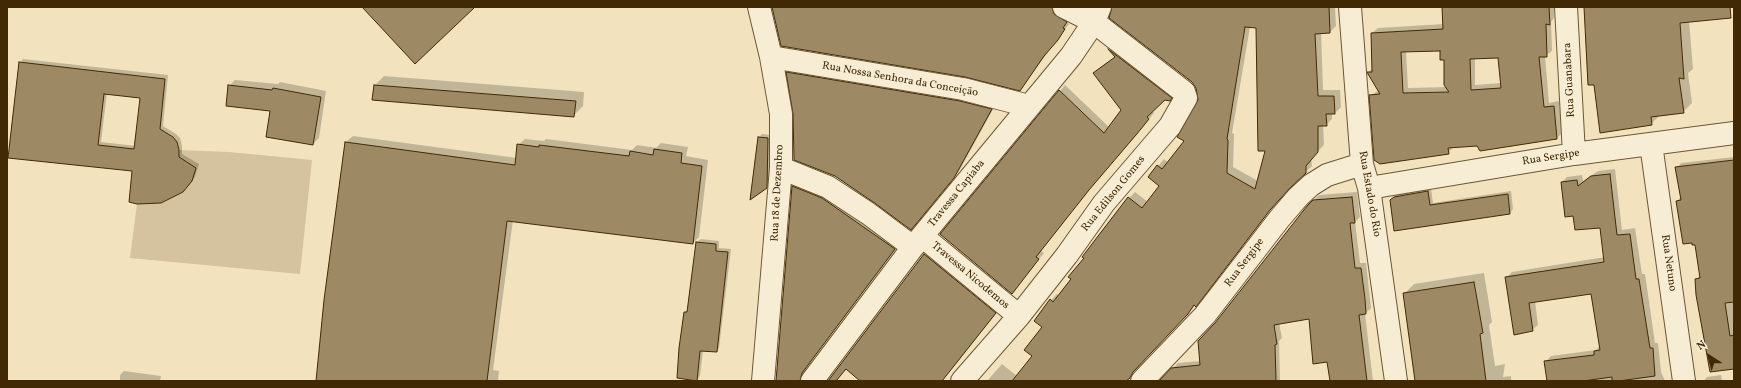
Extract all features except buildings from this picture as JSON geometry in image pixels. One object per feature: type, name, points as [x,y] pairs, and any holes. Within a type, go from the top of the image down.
[{"type":"street","name":"Rua 18 de Dezembro","points":[[759,7],[771,57],[781,114],[781,168],[763,381]]},
{"type":"street","name":"Rua Edilson Gomes","points":[[962,381],[1019,316],[1067,255],[1104,203],[1170,126],[1186,98],[1185,94],[1178,87],[1097,15],[1064,7]]},
{"type":"street","name":"Rua Estado do Rio","points":[[1350,7],[1362,164],[1369,188],[1396,381]]},
{"type":"street","name":"Rua Guanabara","points":[[1566,7],[1574,154]]},
{"type":"street","name":"Travessa Capiaba","points":[[812,381],[917,242],[1071,56],[1097,15]]},
{"type":"street","name":"Rua Nossa Senhora da Conceição","points":[[771,57],[963,90],[1029,106]]},
{"type":"street","name":"Rua Sergipe","points":[[1369,188],[1574,154],[1734,133]]},
{"type":"street","name":"Rua Netuno","points":[[1651,144],[1684,381]]},
{"type":"street","name":"Rua Sergipe","points":[[1142,381],[1205,315],[1298,197],[1311,185],[1327,175],[1362,164]]},
{"type":"street","name":"Travessa Nicodemos","points":[[781,168],[809,178],[833,190],[869,214],[917,242],[1019,316]]},
{"type":"shaded area","points":[[179,150],[229,152],[312,160],[300,274],[130,258],[137,204],[161,203],[183,192],[192,181],[196,168],[179,157]]}]
